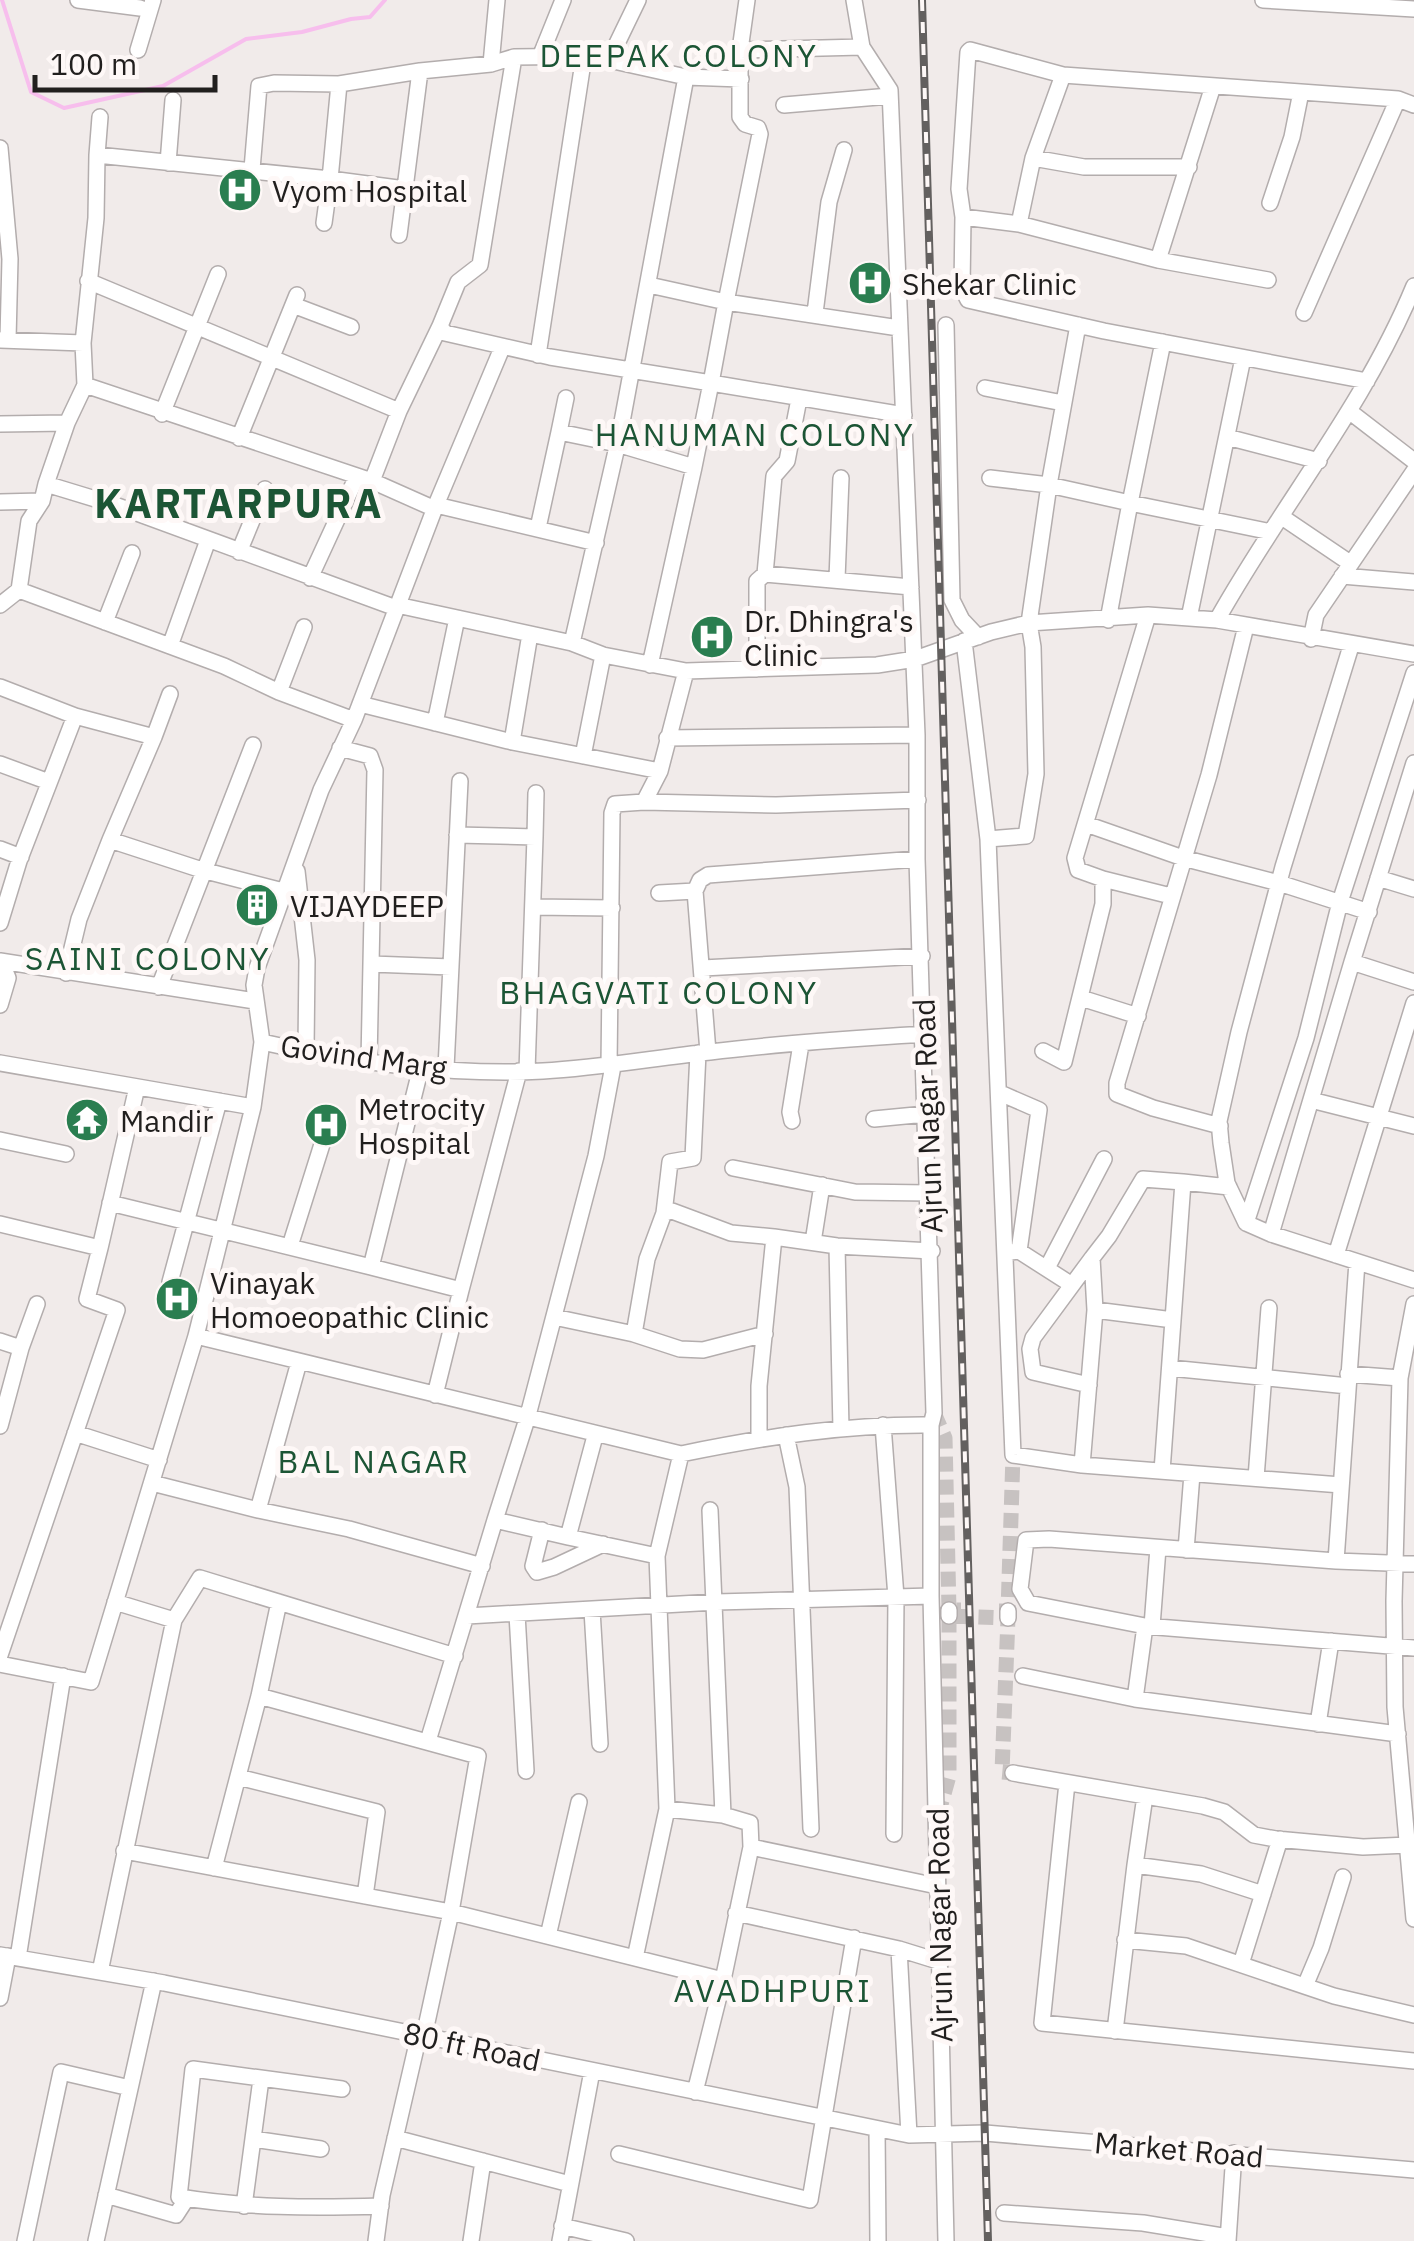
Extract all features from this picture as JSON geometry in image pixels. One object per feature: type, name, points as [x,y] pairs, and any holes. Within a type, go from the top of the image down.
[{"type":"street","points":[[78,0],[147,4],[138,50]]},
{"type":"street","points":[[490,64],[497,0]]},
{"type":"street","points":[[540,57],[564,0]]},
{"type":"street","points":[[609,60],[638,0]]},
{"type":"street","points":[[650,664],[694,467],[760,134],[758,128],[745,124],[740,117],[740,50],[746,0]]},
{"type":"street","name":"Ajrun Nagar Road","points":[[854,0],[862,47],[890,90],[915,660],[917,859],[932,1250],[931,1596],[946,2241]]},
{"type":"street","points":[[1263,0],[1409,6]]},
{"type":"street","points":[[740,50],[862,47]]},
{"type":"street","points":[[1304,312],[1406,102],[1064,75],[970,50],[959,189],[963,217],[962,288],[968,300],[1078,326],[1367,380]]},
{"type":"street","points":[[538,355],[584,56]]},
{"type":"street","points":[[252,169],[259,86],[274,83],[338,84],[514,58],[584,56],[603,56],[686,77],[741,79]]},
{"type":"street","points":[[310,578],[399,411],[458,282],[480,266],[514,58]]},
{"type":"street","points":[[400,235],[420,71]]},
{"type":"street","points":[[1019,224],[1033,158],[1064,75]]},
{"type":"street","points":[[572,643],[632,372],[686,77]]},
{"type":"street","points":[[324,223],[338,84]]},
{"type":"street","points":[[1158,260],[1213,86]]},
{"type":"street","points":[[1270,203],[1292,137],[1301,92]]},
{"type":"street","points":[[784,106],[890,96]]},
{"type":"street","points":[[168,163],[173,100]]},
{"type":"street","points":[[0,605],[19,590],[30,521],[42,501],[67,423],[85,385],[84,342],[96,218],[100,117]]},
{"type":"street","points":[[0,148],[10,259],[4,340],[84,342]]},
{"type":"street","points":[[816,313],[829,202],[844,150]]},
{"type":"street","points":[[97,155],[252,169],[405,189]]},
{"type":"street","points":[[1033,158],[1084,166],[1189,167]]},
{"type":"street","points":[[963,217],[1019,224],[1158,260],[1268,280]]},
{"type":"street","points":[[162,414],[218,274]]},
{"type":"street","points":[[88,282],[399,411]]},
{"type":"street","points":[[649,285],[726,302],[899,328]]},
{"type":"street","points":[[1217,620],[1349,411],[1414,286]]},
{"type":"street","points":[[239,438],[295,300],[350,327]]},
{"type":"street","points":[[946,325],[952,600],[971,639],[988,838],[1012,1252],[1013,1455],[1082,1465],[1341,1485]]},
{"type":"street","points":[[440,326],[446,332],[538,355],[904,415]]},
{"type":"street","points":[[988,838],[1026,836],[1036,774],[1030,623],[1049,485],[1078,326]]},
{"type":"street","points":[[1108,620],[1163,342]]},
{"type":"street","points":[[262,1042],[255,1001],[257,968],[321,790],[357,712],[502,348]]},
{"type":"street","points":[[1190,618],[1243,358]]},
{"type":"street","points":[[85,385],[162,414],[365,478],[436,507],[596,543]]},
{"type":"street","points":[[986,388],[1063,403]]},
{"type":"street","points":[[538,528],[566,398]]},
{"type":"street","points":[[757,669],[757,581],[765,574],[774,476],[787,461],[799,399]]},
{"type":"street","points":[[1349,411],[1414,460]]},
{"type":"street","points":[[0,424],[67,423]]},
{"type":"street","points":[[559,432],[694,467]]},
{"type":"street","points":[[1227,438],[1319,461]]},
{"type":"street","points":[[1310,639],[1316,615],[1414,471]]},
{"type":"street","points":[[837,579],[841,478]]},
{"type":"street","points":[[990,478],[1049,485],[1271,532]]},
{"type":"street","points":[[46,484],[397,606],[686,671],[877,665],[915,660],[1030,623],[1148,615],[1217,620],[1414,654]]},
{"type":"street","points":[[240,552],[265,489]]},
{"type":"street","points":[[1396,493],[1414,498]]},
{"type":"street","points":[[0,502],[42,501]]},
{"type":"street","points":[[1282,516],[1346,570],[1414,582]]},
{"type":"street","points":[[170,646],[208,540]]},
{"type":"street","points":[[105,622],[132,553]]},
{"type":"street","points":[[765,574],[911,587]]},
{"type":"street","points":[[0,585],[224,666],[279,692],[357,712],[435,723],[660,771]]},
{"type":"street","points":[[1148,615],[1075,858],[1078,870],[1171,896]]},
{"type":"street","points":[[435,723],[457,618]]},
{"type":"street","points":[[1220,1126],[1117,1094],[1117,1083],[1209,775],[1246,626]]},
{"type":"street","points":[[279,692],[304,627]]},
{"type":"street","points":[[512,742],[530,634]]},
{"type":"street","points":[[1351,646],[1279,883],[1220,1126],[1228,1187],[1246,1223],[1414,1280]]},
{"type":"street","points":[[583,756],[603,655]]},
{"type":"street","points":[[644,802],[660,771],[686,671]]},
{"type":"street","points":[[1246,1223],[1306,1038],[1340,902],[1414,673]]},
{"type":"street","points":[[0,687],[75,716],[154,737]]},
{"type":"street","points":[[66,973],[78,919],[170,694]]},
{"type":"street","points":[[0,922],[75,716]]},
{"type":"street","points":[[667,738],[917,736]]},
{"type":"street","points":[[159,987],[253,745]]},
{"type":"street","points":[[340,748],[370,756],[375,770],[369,1061]]},
{"type":"street","points":[[1271,1234],[1414,762]]},
{"type":"street","points":[[0,764],[49,782]]},
{"type":"street","points":[[446,1068],[460,782]]},
{"type":"street","points":[[436,1396],[461,1290],[523,1071],[536,794]]},
{"type":"street","points":[[428,1741],[527,1419],[596,1156],[611,1066],[615,804],[776,805],[918,800]]},
{"type":"street","points":[[1086,824],[1183,858],[1368,912]]},
{"type":"street","points":[[456,835],[535,837]]},
{"type":"street","points":[[110,840],[287,892]]},
{"type":"street","points":[[0,849],[21,857]]},
{"type":"street","points":[[634,1334],[647,1259],[664,1213],[670,1162],[693,1158],[703,1053],[703,968],[694,891],[700,880],[708,875],[917,859]]},
{"type":"street","points":[[296,862],[307,960],[306,1049]]},
{"type":"street","points":[[1378,878],[1414,889]]},
{"type":"street","points":[[1044,1051],[1064,1062],[1103,904],[1103,879]]},
{"type":"street","points":[[659,893],[694,891]]},
{"type":"street","points":[[533,908],[612,908]]},
{"type":"street","points":[[703,968],[922,956]]},
{"type":"street","points":[[0,961],[255,1001]]},
{"type":"street","points":[[0,961],[8,978],[0,1005]]},
{"type":"street","points":[[1352,962],[1414,982]]},
{"type":"street","points":[[372,964],[451,967]]},
{"type":"street","points":[[1082,998],[1138,1016]]},
{"type":"street","points":[[1336,1255],[1414,1003]]},
{"type":"street","name":"Govind Marg","points":[[63,1676],[91,1682],[196,1336],[253,1107],[262,1042],[337,1058],[421,1067],[523,1071],[611,1066],[703,1053],[924,1034]]},
{"type":"street","points":[[792,1122],[791,1102],[801,1044]]},
{"type":"street","points":[[0,1063],[253,1107]]},
{"type":"street","points":[[370,1268],[421,1067]]},
{"type":"street","points":[[0,1655],[117,1310],[87,1299],[136,1086]]},
{"type":"street","points":[[1000,1093],[1039,1110],[1012,1252]]},
{"type":"street","points":[[1310,1100],[1414,1126]]},
{"type":"street","points":[[170,1282],[219,1101]]},
{"type":"street","points":[[874,1120],[926,1114]]},
{"type":"street","points":[[290,1246],[329,1122]]},
{"type":"street","points":[[0,1140],[66,1154]]},
{"type":"street","points":[[1048,1268],[1104,1158]]},
{"type":"street","points":[[101,1161],[119,1164]]},
{"type":"street","points":[[734,1168],[855,1192],[929,1193]]},
{"type":"street","points":[[1089,1385],[1033,1372],[1030,1349],[1033,1338],[1109,1236],[1143,1179],[1228,1187]]},
{"type":"street","points":[[1162,1471],[1183,1182]]},
{"type":"street","points":[[812,1242],[822,1185]]},
{"type":"street","points":[[110,1203],[461,1290]]},
{"type":"street","points":[[664,1213],[672,1211],[731,1233],[837,1246],[932,1250]]},
{"type":"street","points":[[0,1224],[100,1248]]},
{"type":"street","points":[[758,1438],[759,1386],[774,1237]]},
{"type":"street","points":[[837,1246],[841,1428]]},
{"type":"street","points":[[1012,1252],[1048,1268],[1072,1286]]},
{"type":"street","points":[[1082,1465],[1095,1310],[1092,1258]]},
{"type":"street","points":[[1336,1561],[1357,1262]]},
{"type":"street","points":[[0,1426],[37,1304]]},
{"type":"street","points":[[1414,1304],[1400,1378],[1394,1646],[1414,1920]]},
{"type":"street","points":[[1256,1478],[1269,1308]]},
{"type":"street","points":[[1095,1310],[1173,1320]]},
{"type":"street","points":[[554,1318],[634,1334],[680,1349],[703,1350],[764,1334]]},
{"type":"street","points":[[196,1336],[681,1454],[758,1438],[841,1428],[931,1425]]},
{"type":"street","points":[[0,1341],[21,1348]]},
{"type":"street","points":[[258,1510],[299,1362]]},
{"type":"street","points":[[1170,1368],[1263,1378],[1400,1378]]},
{"type":"street","points":[[883,1424],[896,1598],[894,1834]]},
{"type":"street","points":[[75,1433],[159,1460]]},
{"type":"street","points":[[786,1435],[797,1487],[811,1829]]},
{"type":"street","points":[[568,1536],[595,1436]]},
{"type":"street","points":[[635,1958],[667,1810],[657,1556],[681,1454]]},
{"type":"street","points":[[1186,1550],[1192,1474]]},
{"type":"street","points":[[152,1483],[349,1529],[482,1566]]},
{"type":"street","points":[[710,1510],[723,1815]]},
{"type":"street","points":[[496,1520],[657,1556]]},
{"type":"street","points":[[542,1530],[533,1566],[537,1572],[603,1544]]},
{"type":"street","points":[[1414,1564],[1026,1540],[1020,1590],[1028,1603],[1148,1626],[1414,1648]]},
{"type":"street","points":[[1136,1699],[1158,1548]]},
{"type":"street","points":[[100,1972],[174,1620],[200,1578],[455,1656]]},
{"type":"street","points":[[467,1616],[716,1602],[931,1596]]},
{"type":"street","points":[[116,1602],[174,1620]]},
{"type":"street","points":[[214,1868],[259,1696],[278,1602]]},
{"type":"street","points":[[592,1610],[600,1744]]},
{"type":"street","points":[[518,1614],[526,1772]]},
{"type":"street","points":[[1318,1724],[1332,1641]]},
{"type":"street","points":[[0,1664],[63,1676],[0,1998]]},
{"type":"street","points":[[1023,1676],[1136,1699],[1318,1724],[1404,1742]]},
{"type":"street","points":[[259,1696],[478,1756],[451,1912],[395,2138],[376,2241]]},
{"type":"street","points":[[1014,1773],[1224,1812],[1254,1835],[1280,1840],[1363,1847],[1408,1845]]},
{"type":"street","points":[[238,1777],[378,1812],[365,1896]]},
{"type":"street","points":[[1067,1783],[1042,2024],[1414,2062]]},
{"type":"street","points":[[1115,2032],[1145,1796]]},
{"type":"street","points":[[548,1936],[579,1802]]},
{"type":"street","points":[[667,1810],[723,1815],[750,1824],[751,1848],[694,2092]]},
{"type":"street","points":[[1241,1964],[1280,1840]]},
{"type":"street","points":[[751,1848],[937,1886]]},
{"type":"street","points":[[124,1851],[451,1912],[723,1980]]},
{"type":"street","points":[[1135,1865],[1201,1874],[1263,1894]]},
{"type":"street","points":[[1305,1986],[1343,1877]]},
{"type":"street","points":[[736,1913],[854,1938],[941,1962]]},
{"type":"street","points":[[619,2154],[810,2200],[854,1938]]},
{"type":"street","points":[[1125,1940],[1186,1946],[1305,1986],[1414,2015]]},
{"type":"street","points":[[899,1949],[909,2135]]},
{"type":"street","name":"80 ft Road","points":[[8,1956],[154,1981],[877,2129],[944,2136]]},
{"type":"street","points":[[96,2241],[154,1981]]},
{"type":"street","points":[[342,2089],[193,2069],[178,2197],[244,2206],[381,2206]]},
{"type":"street","points":[[592,2070],[561,2234],[626,2241]]},
{"type":"street","points":[[25,2241],[62,2072],[130,2088]]},
{"type":"street","points":[[244,2206],[261,2080]]},
{"type":"street","points":[[877,2129],[878,2241]]},
{"type":"street","name":"Market Road","points":[[944,2136],[985,2133],[1414,2170]]},
{"type":"street","points":[[395,2138],[570,2184]]},
{"type":"street","points":[[253,2139],[321,2150]]},
{"type":"street","points":[[1004,2213],[1143,2223],[1228,2239],[1234,2153]]},
{"type":"street","points":[[471,2241],[483,2161]]},
{"type":"street","points":[[106,2195],[176,2215],[187,2198]]},
{"type":"street","points":[[1142,2241],[1143,2223]]},
{"type":"waterway","points":[[2,0],[31,92],[64,108],[163,86],[246,39],[370,17],[385,0]]},
{"type":"tunnel","points":[[934,1413],[945,1438],[949,1610],[961,1610]]},
{"type":"tunnel","points":[[999,1611],[1008,1611],[1013,1455]]},
{"type":"tunnel","points":[[938,1815],[949,1776],[949,1616],[1008,1618],[1002,1772],[1013,1773]]},
{"type":"railway","points":[[922,0],[988,2241]]},
{"type":"place","name":"Vyom Hospital","points":[[240,190]]},
{"type":"place","name":"Shekar Clinic","points":[[870,283]]},
{"type":"place","name":"Dr. Dhingra's Clinic","points":[[712,637]]},
{"type":"place","name":"VIJAYDEEP","points":[[257,905]]},
{"type":"place","name":"Mandir","points":[[87,1120]]},
{"type":"place","name":"Metrocity Hospital","points":[[326,1125]]},
{"type":"place","name":"Vinayak Homoeopathic Clinic","points":[[177,1299]]},
{"type":"district","name":"DEEPAK COLONY","points":[[679,55]]},
{"type":"district","name":"HANUMAN COLONY","points":[[755,434]]},
{"type":"district","name":"KARTARPURA","points":[[239,503]]},
{"type":"district","name":"SAINI COLONY","points":[[148,958]]},
{"type":"district","name":"BHAGVATI COLONY","points":[[659,992]]},
{"type":"district","name":"BAL NAGAR","points":[[374,1461]]},
{"type":"district","name":"AVADHPURI","points":[[773,1990]]}]
